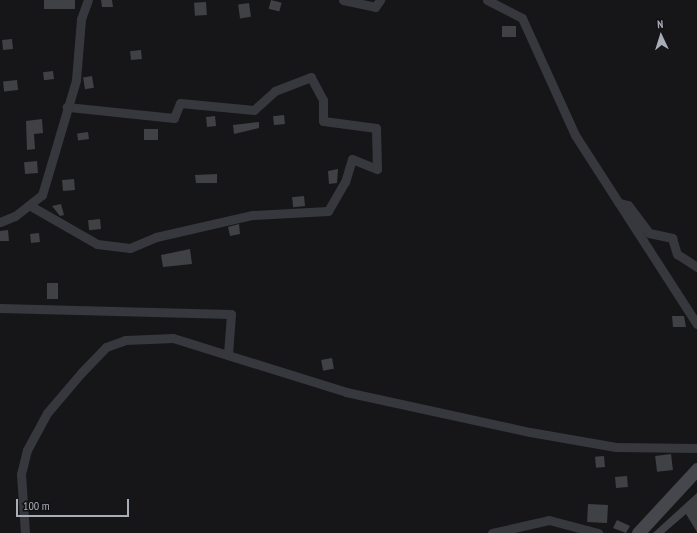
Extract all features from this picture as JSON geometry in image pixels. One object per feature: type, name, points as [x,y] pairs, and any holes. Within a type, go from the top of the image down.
[{"type":"main road","points":[[638,533],[697,469]]},
{"type":"street","points":[[0,222],[29,205],[42,195],[66,107],[76,80],[81,19],[88,0]]},
{"type":"street","points":[[343,0],[375,7],[380,0]]},
{"type":"street","points":[[487,0],[522,18],[575,135],[697,324]]},
{"type":"street","points":[[29,205],[97,244],[130,248],[156,237],[252,215],[328,211],[345,182],[352,159],[377,170],[376,128],[323,121],[323,100],[311,77],[275,91],[254,110],[180,103],[174,118],[66,107]]},
{"type":"street","points":[[618,203],[628,205],[649,233],[672,238],[677,254],[697,267]]},
{"type":"street","points":[[0,308],[231,314],[228,354]]},
{"type":"street","points":[[25,533],[21,474],[27,450],[47,412],[106,347],[126,340],[172,338],[228,354],[346,392],[530,432],[616,447],[697,448]]},
{"type":"street","points":[[492,533],[549,520],[598,533]]},
{"type":"building","points":[[44,0],[75,0],[75,9],[44,9]]},
{"type":"building","points":[[101,0],[112,0],[113,7],[102,7]]},
{"type":"building","points":[[271,0],[282,3],[279,12],[269,9]]},
{"type":"building","points":[[206,2],[207,15],[195,16],[194,3]]},
{"type":"building","points":[[249,3],[251,17],[240,18],[238,5]]},
{"type":"building","points":[[502,26],[516,26],[516,37],[502,37]]},
{"type":"building","points":[[12,39],[13,49],[3,50],[2,40]]},
{"type":"building","points":[[141,50],[142,59],[131,60],[130,51]]},
{"type":"building","points":[[53,71],[54,79],[44,80],[43,72]]},
{"type":"building","points":[[92,76],[94,88],[85,89],[83,77]]},
{"type":"building","points":[[17,80],[18,90],[4,91],[3,81]]},
{"type":"building","points":[[284,115],[285,124],[274,125],[273,116]]},
{"type":"building","points":[[215,116],[216,126],[207,127],[206,117]]},
{"type":"building","points":[[42,119],[43,133],[34,134],[35,149],[27,150],[26,121]]},
{"type":"building","points":[[259,122],[259,128],[234,134],[233,125]]},
{"type":"building","points":[[144,129],[158,129],[158,140],[144,140]]},
{"type":"building","points":[[88,132],[89,139],[78,140],[77,134]]},
{"type":"building","points":[[37,161],[38,173],[25,174],[24,162]]},
{"type":"building","points":[[338,169],[337,183],[329,184],[328,171]]},
{"type":"building","points":[[217,174],[217,183],[196,183],[195,175]]},
{"type":"building","points":[[74,179],[75,190],[63,191],[62,180]]},
{"type":"building","points":[[304,196],[305,206],[293,207],[292,197]]},
{"type":"building","points":[[61,204],[64,215],[60,216],[52,206]]},
{"type":"building","points":[[100,219],[101,229],[89,230],[88,220]]},
{"type":"building","points":[[239,224],[240,234],[230,236],[228,227]]},
{"type":"building","points":[[8,230],[9,241],[0,241],[0,231]]},
{"type":"building","points":[[39,233],[40,242],[31,243],[30,234]]},
{"type":"building","points":[[190,249],[192,264],[163,267],[161,255]]},
{"type":"building","points":[[47,283],[58,283],[58,299],[47,299]]},
{"type":"building","points":[[672,316],[684,316],[686,327],[673,327]]},
{"type":"building","points":[[332,358],[334,369],[323,371],[321,360]]},
{"type":"building","points":[[671,454],[673,470],[657,472],[655,456]]},
{"type":"building","points":[[604,456],[605,467],[596,468],[595,457]]},
{"type":"building","points":[[627,476],[628,487],[616,488],[615,477]]},
{"type":"building","points":[[697,493],[697,532],[686,514],[664,533],[653,533]]},
{"type":"building","points":[[588,504],[608,505],[607,523],[587,522]]},
{"type":"building","points":[[617,520],[630,526],[626,533],[613,528]]}]
